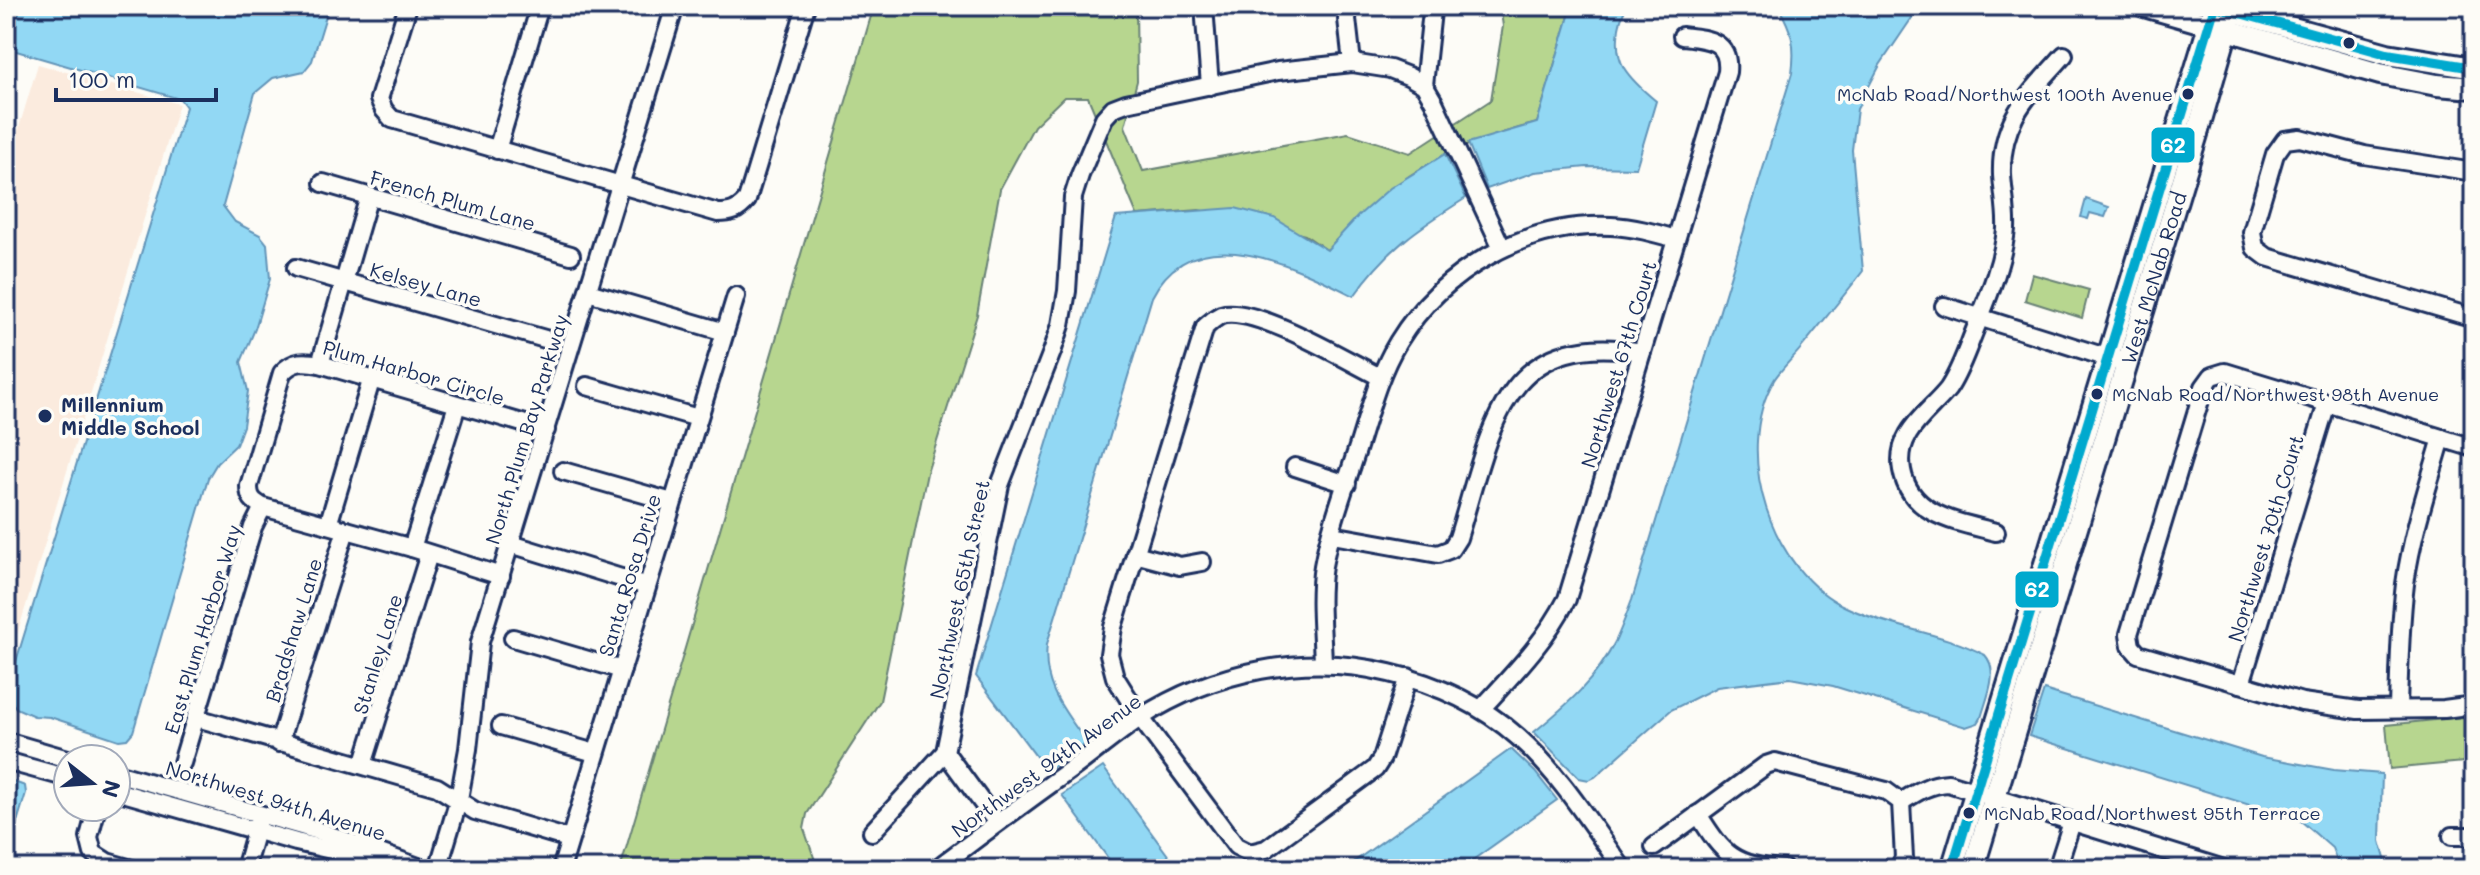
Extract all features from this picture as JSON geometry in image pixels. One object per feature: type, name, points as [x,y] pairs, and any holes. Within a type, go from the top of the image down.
[{"type":"main road","points":[[2144,6],[2221,13],[2387,54],[2474,68]]},
{"type":"main road","points":[[2221,13],[2380,74],[2437,85],[2474,88]]},
{"type":"main road","name":"West McNab Road","points":[[1952,869],[1984,795],[2221,13]]},
{"type":"main road","name":"West McNab Road","points":[[1973,869],[1984,795]]},
{"type":"street","points":[[408,6],[379,99],[392,119],[718,213],[739,209],[747,200],[806,6]]},
{"type":"street","points":[[497,150],[540,6]]},
{"type":"street","name":"North Plum Bay Parkway","points":[[438,869],[459,799],[480,642],[675,6]]},
{"type":"street","points":[[1204,6],[1210,86],[1278,71],[1352,63],[1390,69],[1424,85],[1502,248]]},
{"type":"street","points":[[1424,85],[1430,6]]},
{"type":"street","points":[[1350,7],[1347,19],[1352,63]]},
{"type":"street","name":"Northwest 67th Court","points":[[1481,709],[1554,626],[1567,599],[1727,72],[1725,52],[1715,42],[1682,36]]},
{"type":"street","points":[[1996,532],[1944,517],[1918,503],[1907,488],[1901,467],[1904,443],[1915,422],[1948,388],[1962,364],[2002,254],[2006,230],[2002,176],[2006,133],[2026,97],[2064,55]]},
{"type":"street","name":"Northwest 65th Street","points":[[945,752],[1000,485],[1061,325],[1068,277],[1070,219],[1080,175],[1104,118],[1113,108],[1210,86]]},
{"type":"street","points":[[2473,316],[2267,257],[2255,248],[2252,232],[2275,154],[2285,140],[2300,138],[2364,155],[2474,172]]},
{"type":"street","name":"French Plum Lane","points":[[323,183],[571,255]]},
{"type":"street","points":[[320,364],[369,196]]},
{"type":"street","points":[[1323,663],[1322,578],[1332,535],[1380,377],[1398,342],[1421,309],[1446,284],[1502,248],[1539,235],[1610,225],[1641,229],[1676,239]]},
{"type":"street","name":"Kelsey Lane","points":[[296,268],[545,339]]},
{"type":"street","points":[[588,292],[725,332]]},
{"type":"street","name":"Santa Rosa Drive","points":[[562,866],[736,296]]},
{"type":"street","points":[[1944,306],[2117,360]]},
{"type":"street","points":[[1380,377],[1264,321],[1244,315],[1225,314],[1205,327],[1113,627],[1109,654],[1115,677],[1140,717],[1236,846],[1250,853],[1266,849],[1375,769],[1382,758],[1408,677]]},
{"type":"street","points":[[1332,535],[1438,554],[1451,549],[1458,538],[1490,433],[1502,405],[1522,379],[1544,362],[1569,352],[1614,348],[1642,352]]},
{"type":"street","name":"Plum Harbor Circle","points":[[263,507],[253,501],[249,486],[282,373],[296,363],[306,361],[320,364],[546,430]]},
{"type":"street","points":[[2474,448],[2225,372],[2212,376],[2204,387],[2129,634],[2131,646],[2138,654],[2302,702],[2358,710],[2444,709],[2474,705]]},
{"type":"street","points":[[328,525],[371,381]]},
{"type":"street","points":[[587,386],[698,418]]},
{"type":"street","name":"Northwest 70th Court","points":[[2241,684],[2327,403]]},
{"type":"street","points":[[412,548],[457,405]]},
{"type":"street","points":[[2398,709],[2405,581],[2417,525],[2442,438]]},
{"type":"street","points":[[1295,467],[1347,484]]},
{"type":"street","points":[[563,471],[672,502]]},
{"type":"street","points":[[263,507],[501,576]]},
{"type":"street","name":"East Plum Harbor Way","points":[[182,763],[253,527],[263,507]]},
{"type":"street","name":"Bradshaw Lane","points":[[279,743],[346,530]]},
{"type":"street","points":[[511,544],[647,586]]},
{"type":"street","name":"Stanley Lane","points":[[363,765],[429,554]]},
{"type":"street","points":[[1135,554],[1180,566],[1202,562]]},
{"type":"street","points":[[513,638],[622,670]]},
{"type":"street","name":"Northwest 94th Avenue","points":[[936,869],[1140,717],[1180,697],[1247,673],[1323,663],[1366,667],[1408,677],[1481,709],[1546,764],[1623,869]]},
{"type":"street","points":[[197,718],[437,787],[475,811],[569,839]]},
{"type":"street","points":[[501,726],[595,753]]},
{"type":"street","points":[[6,741],[52,754]]},
{"type":"street","points":[[872,832],[945,752],[997,823]]},
{"type":"street","points":[[6,761],[52,774]]},
{"type":"street","points":[[1654,847],[1766,765],[1775,762],[1886,791],[1901,802]]},
{"type":"street","name":"Northwest 94th Avenue","points":[[132,778],[319,831],[424,869]]},
{"type":"street","points":[[1901,802],[1921,789],[1948,783],[2224,869]]},
{"type":"street","name":"Northwest 94th Avenue","points":[[132,796],[355,863],[416,869]]},
{"type":"street","points":[[1898,869],[1904,858],[1901,802]]},
{"type":"street","points":[[245,869],[260,814]]},
{"type":"street","points":[[1698,814],[1717,844],[1731,857],[1758,868],[1784,869]]},
{"type":"street","points":[[2057,869],[2072,822]]},
{"type":"street","points":[[93,823],[89,837],[93,853],[107,862],[132,869]]},
{"type":"street","points":[[2452,836],[2467,836],[2474,841]]},
{"type":"shaded area","name":"Millennium Middle School","points":[[38,64],[179,104],[6,671],[6,161],[9,161]]},
{"type":"green space","points":[[874,6],[1136,6],[1137,81],[1125,126],[1143,171],[1348,133],[1410,153],[1491,100],[1503,26],[1500,6],[1572,6],[1537,123],[1474,143],[1422,168],[1374,203],[1327,250],[1305,235],[1199,210],[1137,215],[1088,97],[1064,97],[1034,126],[1000,189],[977,315],[927,473],[880,701],[807,814],[804,829],[818,869],[620,869]]},
{"type":"green space","points":[[2032,274],[2089,290],[2082,318],[2025,300]]},
{"type":"green space","points":[[2474,716],[2474,761],[2390,769],[2386,725]]},
{"type":"water","points":[[6,6],[329,6],[312,61],[304,71],[273,78],[255,93],[223,206],[235,222],[260,235],[267,244],[270,279],[241,362],[248,391],[243,426],[236,445],[217,463],[208,478],[133,732],[127,739],[119,740],[50,717],[34,716],[16,708],[6,694],[186,107],[180,99],[6,48]]},
{"type":"water","points":[[1572,6],[1627,6],[1618,37],[1621,61],[1631,77],[1656,101],[1636,168],[1587,167],[1535,172],[1487,189],[1468,143],[1537,123]]},
{"type":"water","points":[[1778,6],[1920,6],[1880,65],[1857,109],[1852,150],[1863,271],[1774,380],[1762,409],[1757,441],[1759,475],[1766,508],[1779,539],[1797,567],[1820,590],[1863,614],[1951,641],[1985,655],[1992,677],[1988,694],[1978,723],[1966,727],[1833,686],[1790,678],[1717,687],[1671,710],[1595,777],[1589,780],[1579,778],[1534,732],[1569,702],[1600,667],[1616,640],[1632,600],[1792,73],[1792,38]]},
{"type":"water","points":[[1445,154],[1466,198],[1391,252],[1354,296],[1275,262],[1247,254],[1219,253],[1193,258],[1170,272],[1152,297],[1047,644],[1046,659],[1051,686],[1087,743],[1047,771],[976,676],[1116,217],[1235,208],[1274,218],[1327,250],[1358,216],[1390,188]]},
{"type":"water","points":[[2086,199],[2109,207],[2105,217],[2090,213],[2088,219],[2081,217]]},
{"type":"water","points":[[2044,690],[2262,757],[2334,770],[2382,774],[2380,841],[2388,869],[2340,869],[2332,848],[2301,821],[2029,736]]},
{"type":"water","points":[[1511,749],[1535,772],[1557,800],[1460,869],[1344,869]]},
{"type":"water","points":[[1103,767],[1178,869],[1116,869],[1062,795]]},
{"type":"water","points":[[6,779],[25,786],[26,793],[6,858]]},
{"type":"transit line","name":"62","points":[[1952,869],[2215,6],[2387,54],[2474,68]]},
{"type":"place","name":"McNab Road/Northwest 100th Avenue","points":[[2188,94]]},
{"type":"place","name":"McNab Road/Northwest 98th Avenue","points":[[2097,394]]},
{"type":"place","name":"Millennium Middle School","points":[[45,416]]},
{"type":"place","name":"McNab Road/Northwest 95th Terrace","points":[[1969,813]]}]
